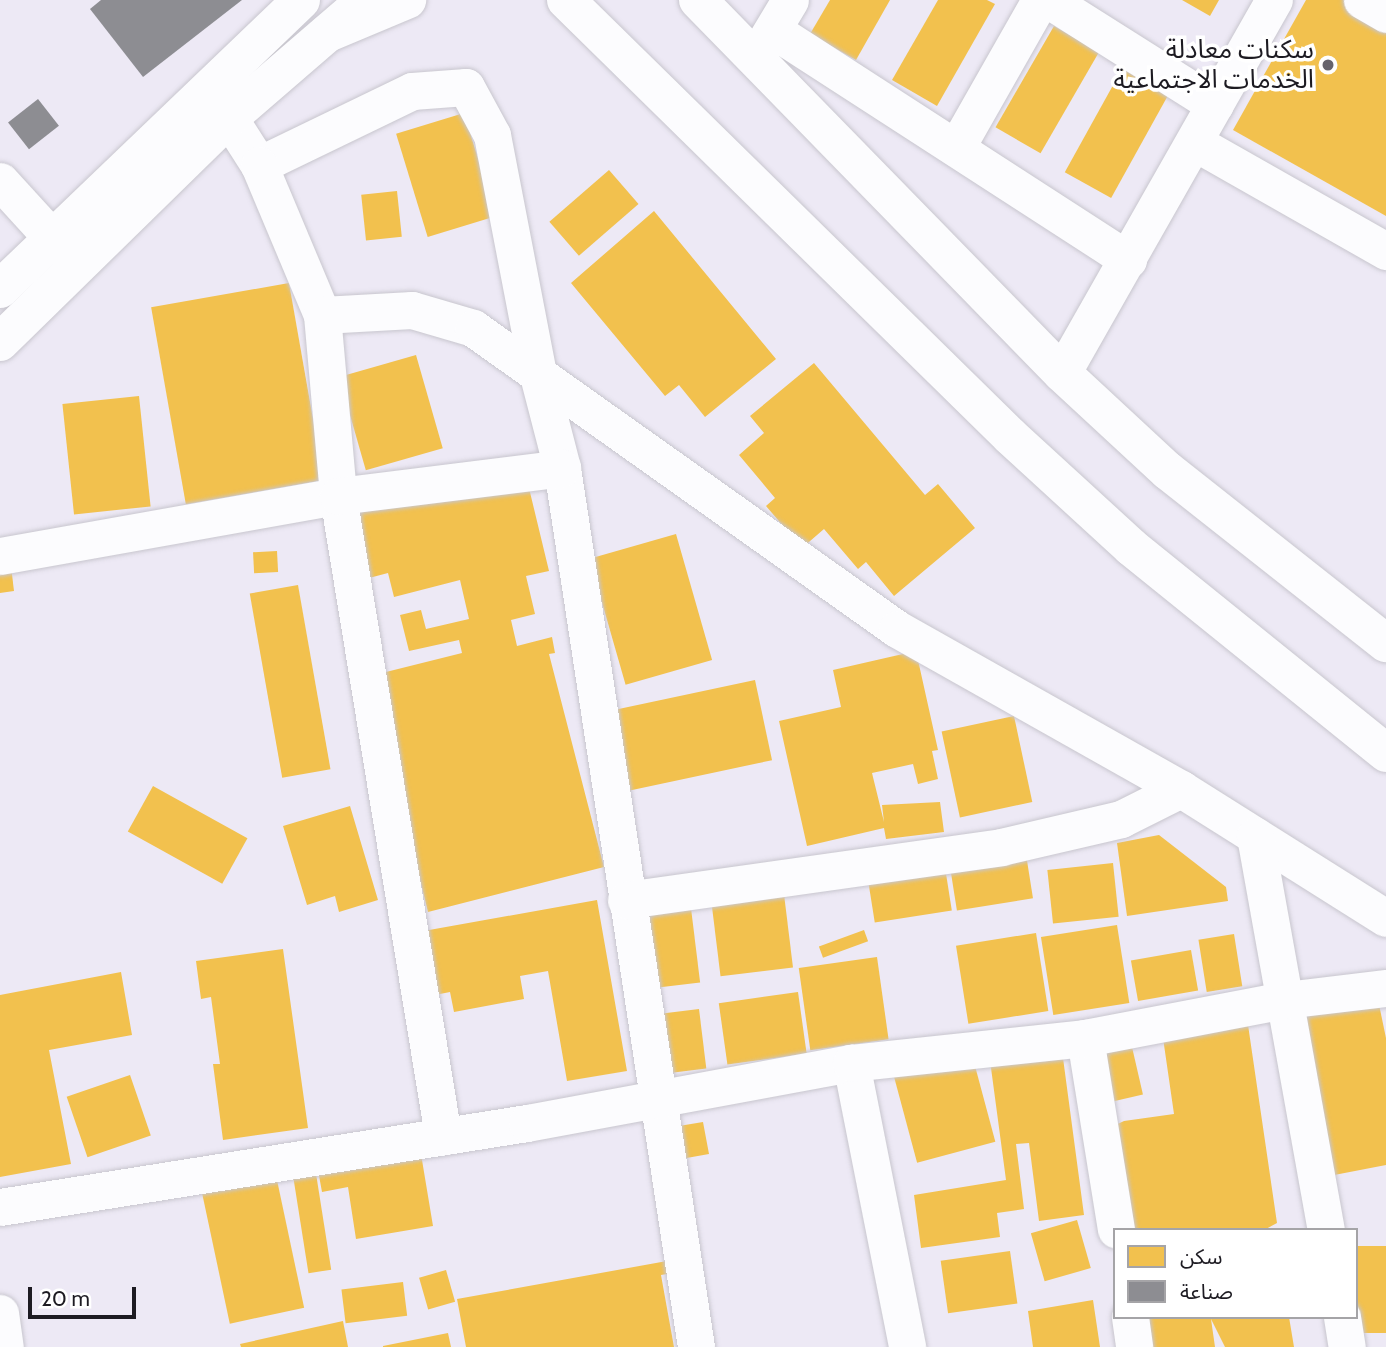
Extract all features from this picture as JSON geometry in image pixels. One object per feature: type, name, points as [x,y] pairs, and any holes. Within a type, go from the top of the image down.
[{"type":"main road","points":[[0,289],[301,0]]},
{"type":"main road","points":[[0,342],[229,118],[364,0]]},
{"type":"main road","points":[[328,33],[407,0]]},
{"type":"main road","points":[[566,0],[1010,436],[1131,547],[1386,753]]},
{"type":"main road","points":[[698,0],[753,62],[1062,373],[1168,471],[1386,643]]},
{"type":"street","points":[[1062,373],[1274,0]]},
{"type":"street","points":[[1362,0],[1386,14]]},
{"type":"street","points":[[956,148],[1060,3],[1215,105]]},
{"type":"street","points":[[753,62],[782,15],[956,148],[1128,260]]},
{"type":"street","points":[[259,165],[412,91],[466,87],[492,135],[538,375],[562,468],[696,1347]]},
{"type":"street","points":[[229,118],[259,165],[322,315],[338,496],[443,1136]]},
{"type":"street","points":[[1194,142],[1386,251]]},
{"type":"street","points":[[0,181],[52,238]]},
{"type":"street","points":[[322,315],[412,310],[473,328],[897,629],[1181,789],[1386,918]]},
{"type":"street","points":[[0,556],[338,496],[562,468]]},
{"type":"street","points":[[626,900],[1001,847],[1121,819],[1181,789]]},
{"type":"street","points":[[1255,836],[1326,1228]]},
{"type":"street","points":[[0,1208],[443,1136],[851,1063],[1085,1038],[1285,1000],[1386,988]]},
{"type":"street","points":[[1085,1038],[1116,1228]]},
{"type":"street","points":[[851,1063],[907,1347]]},
{"type":"street","points":[[0,1313],[5,1347]]},
{"type":"street","points":[[1130,1319],[1134,1347]]},
{"type":"street","points":[[1342,1319],[1347,1347]]},
{"type":"building: سكن","points":[[830,0],[890,0],[856,60],[810,34]]},
{"type":"building: سكن","points":[[938,0],[987,0],[995,4],[937,106],[892,80]]},
{"type":"building: سكن","points":[[1182,0],[1219,0],[1210,16]]},
{"type":"building: سكن","name":"سكنات معادلة الخدمات الاجتماعية","points":[[1306,0],[1386,0],[1386,216],[1233,130]]},
{"type":"building: سكن","points":[[1054,26],[1099,52],[1041,153],[996,127]]},
{"type":"building: سكن","points":[[1122,69],[1168,95],[1111,198],[1065,172]]},
{"type":"building: سكن","points":[[464,113],[496,216],[428,237],[396,134]]},
{"type":"building: سكن","points":[[609,170],[639,204],[579,256],[549,222]]},
{"type":"building: سكن","points":[[397,191],[402,237],[366,241],[361,195]]},
{"type":"building: سكن","points":[[654,211],[776,359],[705,417],[679,385],[665,396],[571,283]]},
{"type":"building: سكن","points":[[289,283],[324,480],[186,504],[151,307]]},
{"type":"building: سكن","points":[[416,355],[443,448],[366,470],[339,377]]},
{"type":"building: سكن","points":[[814,363],[925,495],[938,484],[975,528],[894,596],[866,562],[858,569],[824,529],[802,548],[766,506],[775,498],[739,455],[764,433],[750,416]]},
{"type":"building: سكن","points":[[139,396],[151,506],[74,514],[62,404]]},
{"type":"building: سكن","points":[[522,459],[549,571],[526,576],[535,614],[511,620],[517,646],[552,637],[555,653],[549,654],[604,867],[428,912],[370,676],[462,653],[459,640],[409,651],[400,615],[421,610],[426,629],[469,619],[460,580],[394,597],[388,573],[369,578],[351,500]]},
{"type":"building: سكن","points":[[676,534],[712,660],[626,685],[589,559]]},
{"type":"building: سكن","points":[[277,551],[278,572],[254,573],[253,552]]},
{"type":"building: سكن","points":[[10,558],[14,591],[0,593],[0,560]]},
{"type":"building: سكن","points":[[298,585],[330,769],[282,778],[250,594]]},
{"type":"building: سكن","points":[[916,651],[938,750],[932,751],[938,779],[918,784],[913,764],[872,773],[884,822],[882,805],[940,802],[944,832],[886,839],[884,828],[807,846],[779,721],[841,707],[833,670]]},
{"type":"building: سكن","points":[[755,680],[772,760],[626,791],[609,711]]},
{"type":"building: سكن","points":[[1014,716],[1032,802],[960,817],[942,731]]},
{"type":"building: سكن","points":[[153,786],[247,838],[222,884],[128,831]]},
{"type":"building: سكن","points":[[350,806],[378,900],[339,912],[335,896],[307,905],[283,826]]},
{"type":"building: سكن","points":[[1159,835],[1226,887],[1228,901],[1127,916],[1117,843]]},
{"type":"building: سكن","points":[[1025,848],[1033,898],[957,910],[949,860]]},
{"type":"building: سكن","points":[[944,861],[952,910],[875,923],[867,873]]},
{"type":"building: سكن","points":[[1113,863],[1119,917],[1053,924],[1047,870]]},
{"type":"building: سكن","points":[[783,886],[793,967],[721,976],[711,895]]},
{"type":"building: سكن","points":[[597,900],[627,1071],[567,1081],[548,971],[520,976],[524,999],[454,1012],[450,992],[430,996],[418,932]]},
{"type":"building: سكن","points":[[690,900],[700,982],[646,989],[635,907]]},
{"type":"building: سكن","points":[[1117,925],[1129,1003],[1053,1015],[1041,937]]},
{"type":"building: سكن","points":[[864,930],[868,941],[823,958],[819,946]]},
{"type":"building: سكن","points":[[1036,933],[1048,1011],[968,1024],[956,946]]},
{"type":"building: سكن","points":[[1234,934],[1242,986],[1207,992],[1198,940]]},
{"type":"building: سكن","points":[[283,949],[308,1128],[223,1140],[213,1064],[220,1064],[211,997],[201,999],[196,961]]},
{"type":"building: سكن","points":[[1191,950],[1198,990],[1138,1001],[1131,961]]},
{"type":"building: سكن","points":[[877,957],[889,1039],[810,1050],[799,968]]},
{"type":"building: سكن","points":[[121,972],[132,1035],[49,1050],[71,1164],[0,1177],[0,995]]},
{"type":"building: سكن","points":[[798,992],[807,1053],[727,1065],[719,1003]]},
{"type":"building: سكن","points":[[1377,995],[1386,1038],[1386,1165],[1329,1176],[1296,1012]]},
{"type":"building: سكن","points":[[699,1009],[706,1069],[658,1075],[650,1015]]},
{"type":"building: سكن","points":[[1247,1018],[1277,1223],[1268,1228],[1115,1228],[1101,1132],[1124,1121],[1174,1114],[1162,1031]]},
{"type":"building: سكن","points":[[1129,1034],[1143,1094],[1104,1103],[1090,1043]]},
{"type":"building: سكن","points":[[1061,1043],[1084,1215],[1039,1221],[1029,1143],[1016,1144],[1024,1209],[997,1213],[1000,1237],[921,1248],[914,1195],[1006,1180],[989,1053]]},
{"type":"building: سكن","points":[[971,1051],[995,1142],[917,1163],[893,1072]]},
{"type":"building: سكن","points":[[130,1075],[151,1136],[87,1157],[67,1097]]},
{"type":"building: سكن","points":[[703,1122],[709,1154],[681,1159],[701,1268],[661,1275],[674,1347],[466,1347],[457,1299],[678,1259],[655,1130]]},
{"type":"building: سكن","points":[[419,1142],[433,1226],[356,1239],[348,1187],[322,1192],[316,1159]]},
{"type":"building: سكن","points":[[314,1161],[331,1270],[308,1273],[291,1165]]},
{"type":"building: سكن","points":[[274,1166],[304,1308],[230,1324],[200,1182]]},
{"type":"building: سكن","points":[[1077,1220],[1091,1268],[1045,1281],[1031,1233]]},
{"type":"building: سكن","points":[[1358,1246],[1386,1246],[1386,1333],[1355,1333],[1355,1319],[1358,1319]]},
{"type":"building: سكن","points":[[1010,1251],[1017,1303],[948,1313],[941,1261]]},
{"type":"building: سكن","points":[[446,1270],[455,1302],[428,1309],[419,1278]]},
{"type":"building: سكن","points":[[403,1282],[407,1316],[346,1323],[341,1290]]},
{"type":"building: سكن","points":[[1093,1300],[1100,1347],[1033,1347],[1028,1311]]},
{"type":"building: سكن","points":[[1138,1319],[1211,1319],[1215,1347],[1145,1347]]},
{"type":"building: سكن","points":[[1211,1319],[1289,1319],[1294,1347],[1225,1347]]},
{"type":"building: سكن","points":[[343,1321],[348,1347],[241,1347],[240,1344]]},
{"type":"building: سكن","points":[[448,1333],[451,1347],[383,1347],[383,1346]]},
{"type":"building: صناعة","points":[[101,0],[242,0],[143,77],[90,9]]},
{"type":"building: صناعة","points":[[38,99],[59,126],[29,149],[8,122]]},
{"type":"place","name":"سكنات معادلة الخدمات الاجتماعية","points":[[1328,65]]}]
